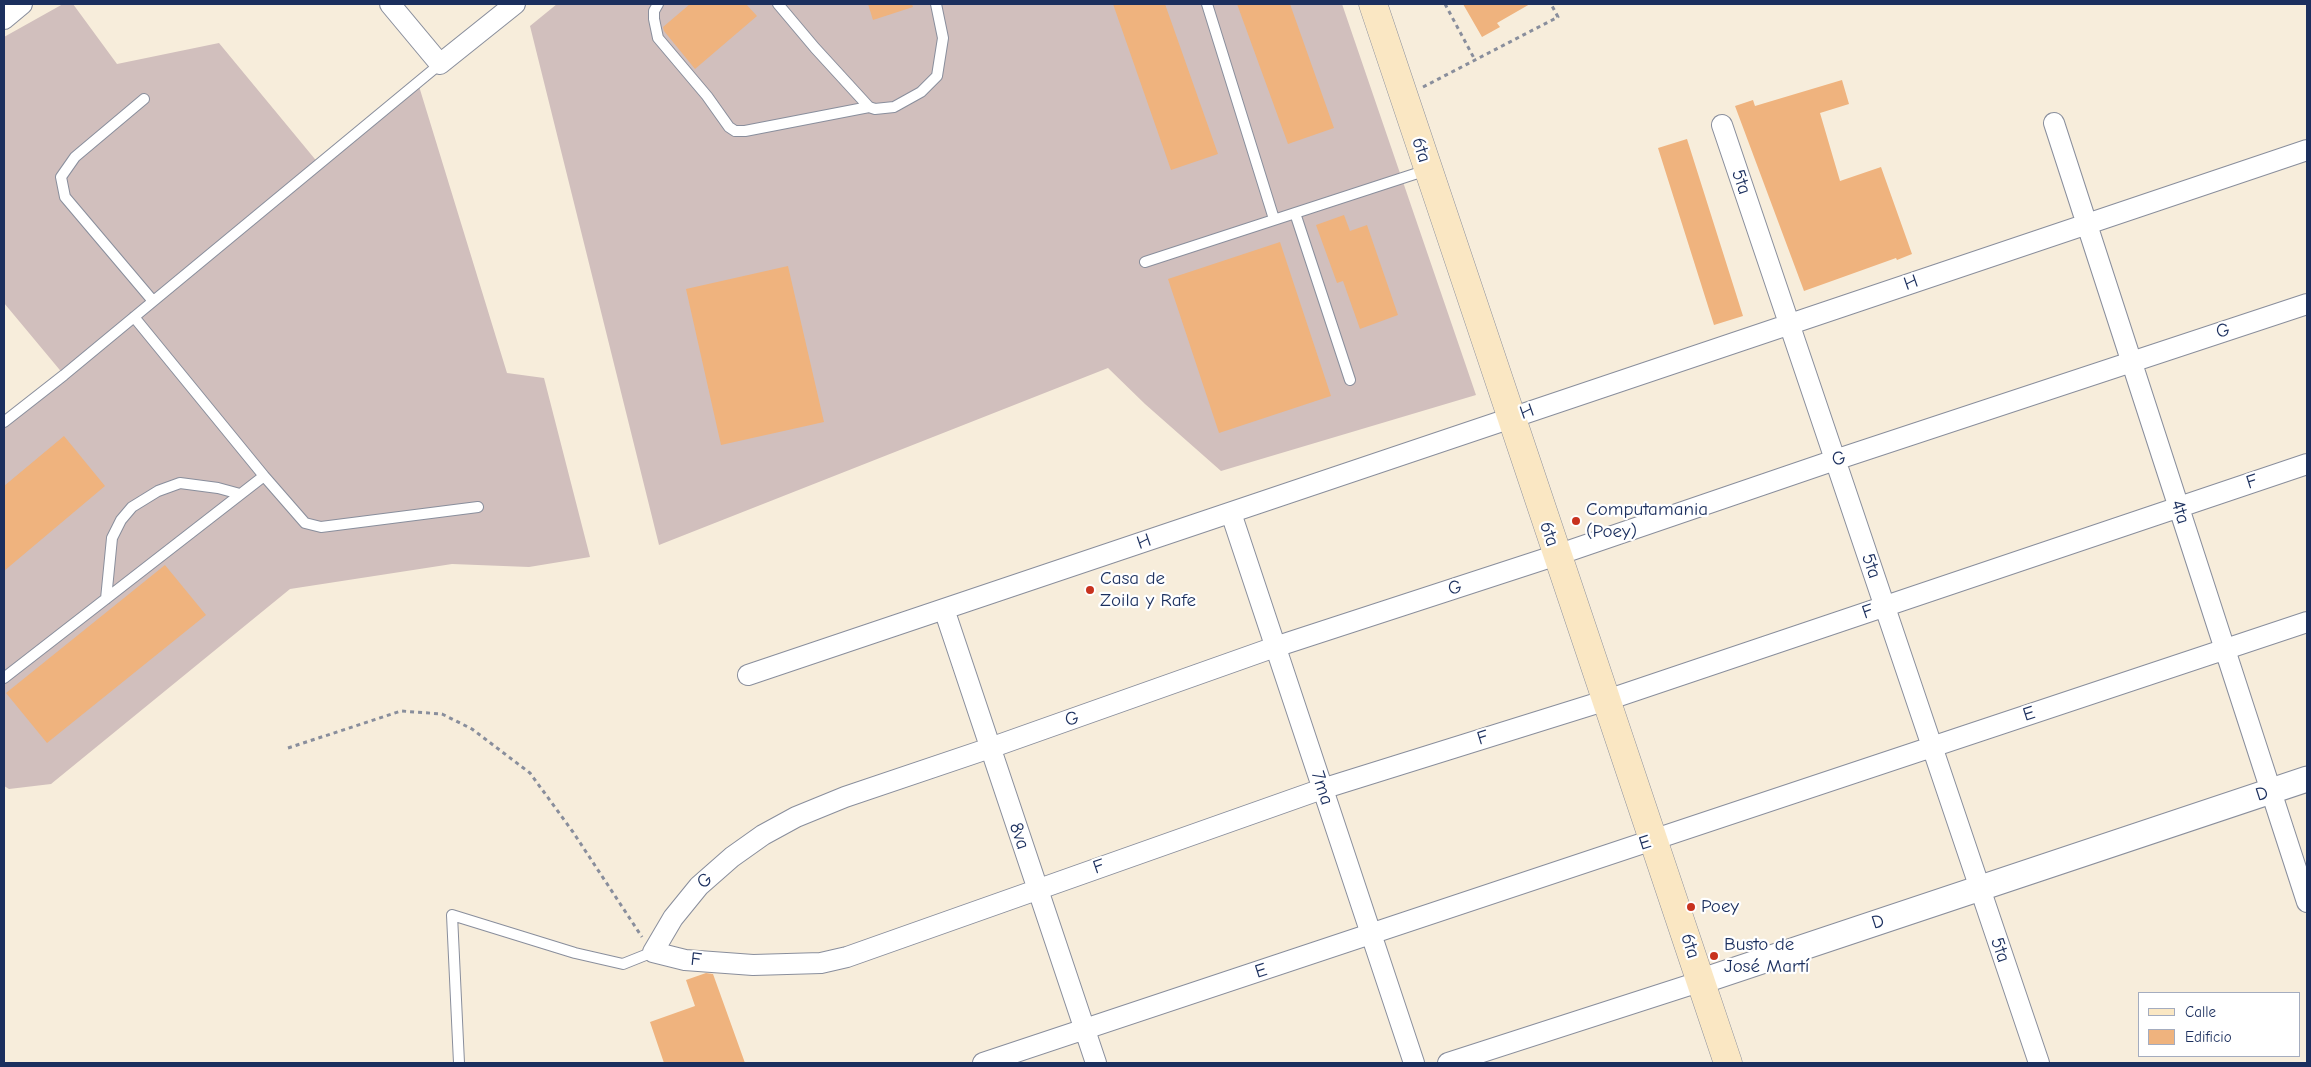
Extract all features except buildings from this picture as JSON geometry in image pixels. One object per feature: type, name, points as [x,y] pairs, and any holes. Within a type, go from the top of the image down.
[{"type":"main road","name":"6ta","points":[[1373,4],[1510,418],[1702,981],[1728,1063]]},
{"type":"street","points":[[4,19],[22,4]]},
{"type":"street","points":[[390,4],[440,64],[515,4]]},
{"type":"street","name":"4ta","points":[[2054,122],[2307,902]]},
{"type":"street","name":"5ta","points":[[1722,125],[2038,1063]]},
{"type":"street","name":"H","points":[[748,675],[2307,150]]},
{"type":"street","name":"G","points":[[653,952],[673,918],[698,886],[732,857],[763,835],[845,796],[990,748],[1275,647],[2307,304]]},
{"type":"street","name":"F","points":[[653,952],[685,960],[784,965],[821,963],[856,954],[1322,789],[1607,700],[2307,464]]},
{"type":"street","name":"7ma","points":[[1230,513],[1414,1063]]},
{"type":"street","name":"8va","points":[[944,609],[1096,1063]]},
{"type":"street","name":"E","points":[[983,1063],[2307,622]]},
{"type":"street","name":"D","points":[[1448,1063],[1702,981],[2307,779]]},
{"type":"lane","points":[[658,4],[654,11],[658,38],[707,96],[729,127],[735,131],[745,131],[869,107]]},
{"type":"lane","points":[[778,4],[869,107],[875,109],[894,107],[922,92],[937,76],[943,38],[936,4]]},
{"type":"lane","points":[[1207,4],[1274,219]]},
{"type":"lane","points":[[4,422],[440,64]]},
{"type":"lane","points":[[144,100],[75,157],[61,177],[65,196],[153,301]]},
{"type":"lane","points":[[1145,262],[1428,169]]},
{"type":"lane","points":[[1295,213],[1350,380]]},
{"type":"lane","points":[[134,317],[264,476],[305,523],[321,527],[478,507]]},
{"type":"lane","points":[[4,678],[264,476]]},
{"type":"lane","points":[[106,599],[112,538],[121,520],[132,507],[158,490],[180,483],[218,488],[240,494]]},
{"type":"lane","points":[[459,1063],[452,915],[575,953],[623,964],[653,952]]},
{"type":"path","points":[[1445,4],[1475,60]]},
{"type":"path","points":[[1404,97],[1558,17],[1551,4]]},
{"type":"path","points":[[288,748],[401,711],[442,714],[472,730],[530,773],[573,832],[653,952]]},
{"type":"shaded area","points":[[63,4],[73,4],[117,64],[219,43],[319,164],[418,83],[507,373],[544,378],[590,557],[529,567],[452,564],[290,589],[51,784],[9,789],[4,786],[4,422],[64,375],[4,303],[4,37]]},
{"type":"shaded area","points":[[557,4],[1342,4],[1476,395],[1221,471],[1145,404],[1108,368],[659,545],[530,26]]},
{"type":"place","name":"Computamania (Poey)","points":[[1576,521]]},
{"type":"place","name":"Casa de Zoila y Rafe","points":[[1090,590]]},
{"type":"place","name":"Poey","points":[[1691,907]]},
{"type":"place","name":"Busto de José Martí","points":[[1714,956]]}]
